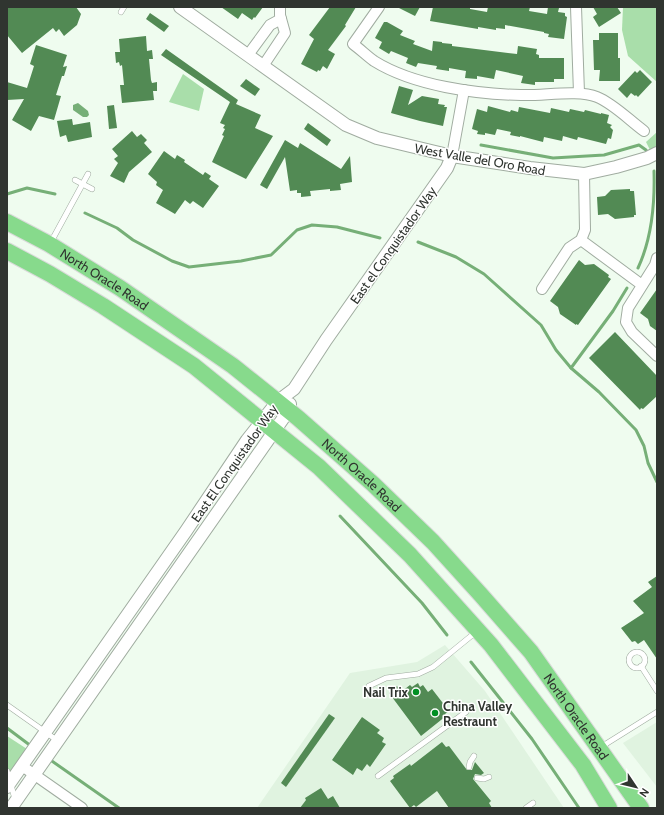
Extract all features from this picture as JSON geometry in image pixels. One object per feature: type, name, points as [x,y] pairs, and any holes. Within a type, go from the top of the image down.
[{"type":"highway","name":"North Oracle Road","points":[[7,222],[50,245],[120,288],[233,366],[284,406],[378,490],[433,542],[531,652],[641,808]]},
{"type":"highway","name":"North Oracle Road","points":[[7,251],[50,274],[103,306],[194,366],[318,467],[410,555],[478,630],[501,657],[583,765],[609,808]]},
{"type":"street","name":"West Valle del Oro Road","points":[[180,7],[346,125],[377,138],[452,156],[530,168],[584,174],[616,167],[657,154]]},
{"type":"street","points":[[263,66],[285,33],[281,19],[280,7]]},
{"type":"street","points":[[379,7],[353,44],[375,61],[412,79],[464,90],[521,95],[579,93],[597,97],[610,104],[644,131]]},
{"type":"street","points":[[576,7],[579,93]]},
{"type":"street","points":[[248,55],[270,25],[281,19]]},
{"type":"street","name":"East el Conquistador Way","points":[[294,389],[447,168],[452,156],[464,90]]},
{"type":"street","points":[[542,290],[570,248],[581,240],[585,230],[584,174]]},
{"type":"street","points":[[581,240],[642,285]]},
{"type":"street","points":[[657,258],[655,265],[628,308],[626,322],[632,332],[657,356]]},
{"type":"street","name":"East El Conquistador Way","points":[[35,775],[200,539],[268,426],[284,406],[294,389]]},
{"type":"street","name":"East El Conquistador Way","points":[[22,766],[186,531],[247,440],[268,426]]},
{"type":"street","points":[[186,531],[200,539]]},
{"type":"street","points":[[8,780],[22,766],[82,808]]},
{"type":"street","points":[[15,806],[35,775]]},
{"type":"lane","points":[[50,245],[88,174]]},
{"type":"lane","points":[[75,180],[92,189]]},
{"type":"lane","points":[[369,686],[386,678],[418,674],[433,667],[478,630]]},
{"type":"lane","points":[[640,666],[657,690]]},
{"type":"lane","points":[[7,704],[58,741]]},
{"type":"lane","points":[[378,776],[466,712]]},
{"type":"lane","points":[[600,748],[657,712]]},
{"type":"lane","points":[[469,767],[474,756]]},
{"type":"lane","points":[[477,778],[484,779],[489,777]]},
{"type":"lane","points":[[8,780],[15,806]]},
{"type":"lane","points":[[526,808],[533,803]]},
{"type":"shaded area","points":[[623,7],[657,7],[657,82],[628,56],[622,30]]},
{"type":"shaded area","points":[[183,74],[204,89],[199,111],[169,102]]},
{"type":"shaded area","points":[[78,103],[88,111],[89,115],[87,117],[83,117],[73,110],[73,105]]},
{"type":"shaded area","points":[[657,132],[657,147],[650,150],[646,142]]},
{"type":"shaded area","points":[[445,645],[485,691],[564,808],[257,808],[350,673],[417,662]]},
{"type":"shaded area","points":[[657,722],[657,787],[623,743]]},
{"type":"shaded area","points":[[7,736],[27,749],[7,777]]},
{"type":"building","points":[[7,7],[76,7],[81,14],[77,25],[64,36],[59,29],[56,32],[53,28],[22,53],[7,35]]},
{"type":"building","points":[[221,7],[263,7],[252,20],[242,13],[238,19]]},
{"type":"building","points":[[330,7],[356,7],[345,25],[346,26],[328,50],[335,54],[327,69],[323,66],[320,71],[318,70],[317,72],[301,64],[314,39],[309,35]]},
{"type":"building","points":[[397,7],[420,7],[415,16]]},
{"type":"building","points":[[433,7],[470,7],[470,9],[487,12],[488,7],[530,7],[529,11],[547,14],[548,7],[559,8],[558,12],[565,13],[565,16],[567,17],[564,39],[548,37],[549,34],[544,32],[505,25],[505,29],[496,28],[496,30],[478,27],[478,29],[430,21]]},
{"type":"building","points":[[593,7],[617,7],[621,13],[599,27],[593,17],[597,14]]},
{"type":"building","points":[[150,13],[169,26],[164,32],[146,19]]},
{"type":"building","points":[[384,22],[387,22],[403,31],[400,35],[415,41],[413,44],[432,51],[433,41],[452,44],[452,46],[517,54],[518,46],[537,49],[536,54],[539,55],[539,58],[564,58],[564,79],[554,79],[554,82],[535,82],[535,85],[521,83],[523,76],[496,70],[494,79],[477,76],[477,79],[465,78],[466,71],[449,68],[449,71],[436,69],[437,66],[418,63],[416,67],[406,63],[408,58],[391,51],[389,54],[379,48],[382,42],[375,38]]},
{"type":"building","points":[[599,33],[618,33],[620,81],[599,81],[600,70],[594,70],[593,40],[599,40]]},
{"type":"building","points":[[146,36],[147,51],[152,50],[153,59],[149,59],[151,80],[152,83],[157,82],[157,91],[153,91],[154,100],[122,103],[120,85],[124,85],[122,65],[120,66],[119,62],[116,63],[115,52],[120,52],[119,39]]},
{"type":"building","points":[[36,45],[67,55],[63,67],[67,66],[56,95],[61,96],[54,120],[39,116],[31,131],[12,120],[24,99],[7,100],[7,82],[27,88],[34,66],[30,64]]},
{"type":"building","points":[[166,49],[238,100],[236,104],[261,115],[255,128],[273,136],[246,179],[212,162],[224,136],[222,135],[225,125],[220,123],[230,102],[161,55]]},
{"type":"building","points":[[640,70],[652,82],[638,97],[631,93],[627,98],[618,89],[635,71],[637,73]]},
{"type":"building","points":[[246,79],[260,89],[255,96],[240,86]]},
{"type":"building","points":[[399,86],[413,90],[408,105],[422,96],[439,99],[438,104],[445,105],[444,107],[447,107],[443,126],[391,113]]},
{"type":"building","points":[[114,105],[117,128],[109,129],[107,106]]},
{"type":"building","points":[[488,106],[510,112],[511,110],[518,112],[519,107],[550,113],[551,108],[569,112],[570,109],[584,112],[585,110],[609,115],[607,123],[612,125],[610,127],[613,130],[611,139],[608,138],[606,144],[578,137],[577,140],[563,136],[562,141],[544,137],[543,142],[510,135],[511,132],[497,129],[495,135],[485,133],[485,135],[477,134],[478,131],[472,129],[477,109],[487,112]]},
{"type":"building","points":[[72,119],[73,125],[90,122],[92,137],[68,142],[66,135],[60,137],[57,121]]},
{"type":"building","points":[[308,123],[331,140],[327,146],[304,129]]},
{"type":"building","points":[[132,131],[137,137],[141,134],[147,140],[144,143],[152,152],[129,172],[124,183],[110,176],[118,163],[114,159],[118,156],[112,149]]},
{"type":"building","points":[[285,140],[298,148],[300,143],[341,169],[350,156],[352,182],[340,184],[341,190],[330,191],[330,189],[310,191],[311,196],[301,197],[301,193],[297,193],[297,190],[290,191],[285,157],[267,189],[260,185]]},
{"type":"building","points":[[164,151],[175,159],[177,155],[185,160],[184,162],[203,175],[205,172],[211,176],[209,179],[219,186],[203,208],[193,201],[190,204],[185,200],[175,214],[156,203],[163,190],[156,185],[157,182],[148,174]]},
{"type":"building","points":[[630,189],[630,191],[634,191],[636,215],[634,215],[634,217],[615,219],[608,214],[598,215],[597,197],[605,196],[611,190]]},
{"type":"building","points":[[579,260],[585,265],[594,264],[609,275],[608,277],[611,279],[578,325],[576,325],[560,314],[558,307],[550,301]]},
{"type":"building","points":[[657,289],[657,331],[650,326],[648,319],[640,313]]},
{"type":"building","points":[[615,332],[657,376],[657,396],[643,409],[641,408],[640,410],[589,358]]},
{"type":"building","points":[[657,576],[657,659],[644,640],[638,644],[635,641],[632,642],[621,628],[644,613],[633,601],[652,587],[648,582]]},
{"type":"building","points":[[418,683],[420,687],[423,685],[428,692],[432,689],[449,711],[445,714],[446,716],[421,736],[389,693],[397,686],[401,692],[410,685],[412,687]]},
{"type":"building","points":[[329,714],[335,718],[286,787],[281,783]]},
{"type":"building","points":[[362,717],[380,730],[377,733],[384,738],[382,742],[386,744],[370,767],[367,764],[362,771],[357,768],[353,775],[332,760]]},
{"type":"building","points":[[442,742],[446,747],[449,746],[467,770],[472,770],[475,762],[484,773],[481,775],[475,774],[473,779],[491,801],[489,803],[492,808],[449,808],[437,791],[416,807],[414,805],[410,808],[390,781],[394,778],[393,776],[410,764],[411,766]]},
{"type":"building","points":[[321,788],[328,799],[333,796],[340,808],[300,808],[306,800],[305,798]]},
{"type":"waterway","points":[[481,145],[553,158],[604,155],[639,145],[646,150]]},
{"type":"waterway","points":[[638,268],[647,245],[652,221],[654,171]]},
{"type":"waterway","points":[[7,194],[27,188],[55,194]]},
{"type":"waterway","points":[[85,213],[117,228],[133,240],[172,261],[189,267],[241,261],[271,255],[297,230],[312,225],[337,227],[380,238]]},
{"type":"waterway","points":[[418,242],[456,257],[484,274],[541,325],[556,350],[571,368],[599,392],[636,430],[644,446],[648,463],[657,482]]},
{"type":"waterway","points":[[571,368],[613,311],[627,288]]},
{"type":"waterway","points":[[340,516],[422,603],[447,635]]},
{"type":"waterway","points":[[471,662],[532,739],[579,808]]},
{"type":"waterway","points":[[7,728],[31,746]]},
{"type":"waterway","points":[[49,759],[119,808]]},
{"type":"place","name":"Nail Trix","points":[[416,692]]},
{"type":"place","name":"China Valley Restraunt","points":[[435,713]]}]
